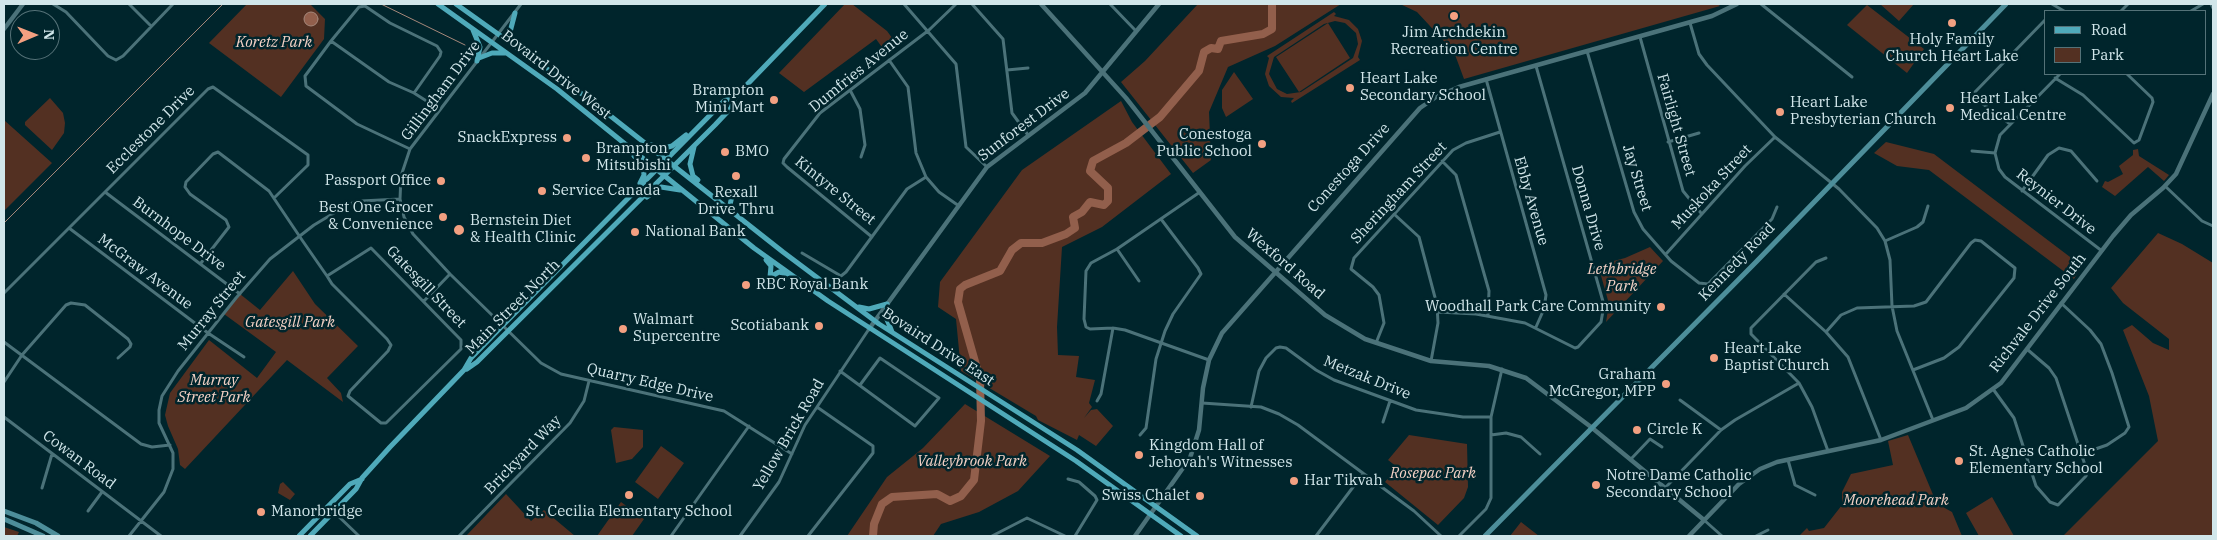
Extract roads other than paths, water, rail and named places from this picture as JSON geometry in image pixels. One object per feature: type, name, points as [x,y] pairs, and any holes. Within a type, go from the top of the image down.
[{"type":"main road","name":"Bovaird Drive West","points":[[438,4],[556,89],[664,176]]},
{"type":"main road","name":"Bovaird Drive West","points":[[456,4],[674,165]]},
{"type":"main road","points":[[642,140],[658,147],[667,148],[676,144],[686,135],[691,134],[724,101],[736,96],[825,4]]},
{"type":"main road","name":"Kennedy Road","points":[[1485,536],[2006,4]]},
{"type":"main road","points":[[514,13],[510,32],[515,46]]},
{"type":"main road","points":[[472,28],[480,46],[478,60]]},
{"type":"main road","points":[[478,60],[492,53],[507,53]]},
{"type":"main road","name":"Main Street North","points":[[464,370],[477,362],[664,176],[731,108],[736,96]]},
{"type":"main road","name":"Main Street North","points":[[310,536],[356,489],[362,478],[464,370],[472,358],[503,325],[691,134]]},
{"type":"main road","points":[[696,143],[691,156],[690,166],[693,176],[704,185],[705,190]]},
{"type":"main road","points":[[630,149],[643,165],[644,172],[641,181],[633,193]]},
{"type":"main road","name":"Bovaird Drive East","points":[[674,165],[875,321],[977,388],[1077,450],[1198,536]]},
{"type":"main road","name":"Bovaird Drive East","points":[[664,176],[761,252],[869,329],[1076,461],[1181,536]]},
{"type":"main road","points":[[640,200],[661,187],[672,188],[685,193]]},
{"type":"main road","points":[[734,191],[730,205],[736,214]]},
{"type":"main road","points":[[761,252],[762,258],[771,266],[770,277],[782,271],[796,278]]},
{"type":"main road","points":[[858,307],[869,309],[887,304],[887,321],[894,334]]},
{"type":"main road","name":"Main Street North","points":[[299,536],[350,484],[362,478]]},
{"type":"main road","points":[[4,511],[31,521],[58,536]]},
{"type":"main road","points":[[4,519],[44,536]]},
{"type":"street","points":[[4,29],[23,4]]},
{"type":"street","points":[[53,4],[66,12],[108,56],[116,60],[123,56],[173,4]]},
{"type":"street","points":[[129,4],[151,26]]},
{"type":"street","name":"Gillingham Drive","points":[[508,331],[450,274],[413,234],[404,217],[400,199],[401,176],[410,149],[439,108],[521,4]]},
{"type":"street","points":[[904,4],[929,30],[956,64],[966,147],[986,167]]},
{"type":"street","name":"Dumfries Avenue","points":[[783,163],[784,158],[820,113],[929,30],[956,4]]},
{"type":"street","points":[[972,4],[1003,40],[1012,113],[1028,135]]},
{"type":"street","name":"Wexford Road","points":[[1041,4],[1135,108],[1235,237],[1325,314],[1347,330],[1376,343],[1430,361],[1502,369],[1526,378],[1591,427],[1704,520]]},
{"type":"street","points":[[1110,4],[1136,31]]},
{"type":"street","name":"Sunforest Drive","points":[[875,321],[986,167],[1077,100],[1160,4]]},
{"type":"street","name":"Conestoga Drive","points":[[1135,536],[1190,458],[1199,430],[1209,360],[1222,333],[1275,270],[1420,108],[1446,92],[1486,79],[1690,23],[1720,13],[1736,4]]},
{"type":"street","points":[[1761,4],[1852,77]]},
{"type":"street","points":[[2052,4],[2058,5]]},
{"type":"street","points":[[2211,4],[2213,8]]},
{"type":"street","points":[[410,149],[357,124],[306,86],[305,76],[359,7],[365,6],[390,23],[436,46],[441,52],[414,93]]},
{"type":"street","points":[[2010,124],[1975,98],[1975,92],[2044,21]]},
{"type":"street","points":[[1690,23],[1702,59],[1775,137],[1832,182],[1873,223],[1885,241],[1892,275],[1892,306],[1897,331],[1933,420]]},
{"type":"street","name":"Fairlight Street","points":[[1640,36],[1683,191],[1701,213]]},
{"type":"street","points":[[331,41],[389,82],[414,93],[439,108]]},
{"type":"street","name":"Jay Street","points":[[1587,51],[1634,212],[1643,229],[1666,254],[1699,283],[1705,285],[1772,219],[1777,207]]},
{"type":"street","points":[[889,60],[908,87],[916,153],[926,176],[939,192],[959,206]]},
{"type":"street","name":"Donna Drive","points":[[1536,66],[1604,305],[1601,322],[1578,347],[1575,348],[1536,328]]},
{"type":"street","points":[[1007,70],[1028,68]]},
{"type":"street","points":[[1972,151],[1995,153],[2000,135],[2059,75]]},
{"type":"street","points":[[2055,78],[2083,95],[2134,143],[2139,140],[2153,102],[2152,98],[2128,75]]},
{"type":"street","name":"Ebby Avenue","points":[[1486,79],[1546,296],[1544,309],[1536,328]]},
{"type":"street","name":"Ecclestone Drive","points":[[4,293],[208,89],[213,87],[308,155],[308,165],[274,198]]},
{"type":"street","points":[[850,90],[860,109],[864,145],[861,157]]},
{"type":"street","name":"Richvale Drive South","points":[[1689,536],[1749,476],[1777,462],[1881,440],[1966,408],[1993,390],[2028,350],[2061,303],[2131,215],[2165,186],[2182,163],[2213,94]]},
{"type":"street","name":"Sheringham Street","points":[[1376,343],[1384,323],[1379,295],[1373,287],[1355,274],[1350,265],[1453,150],[1466,143],[1500,132]]},
{"type":"street","points":[[1668,142],[1699,134]]},
{"type":"street","name":"Muskoka Street","points":[[1666,254],[1701,213],[1775,137]]},
{"type":"street","points":[[2022,191],[2048,155],[2059,148],[2071,151],[2097,181]]},
{"type":"street","name":"Gatesgill Street","points":[[201,264],[229,227],[226,220],[190,194],[185,187],[186,182],[213,154],[218,152],[269,191],[326,276],[387,339],[390,345],[350,391],[348,396],[380,423],[390,421],[462,345],[461,340],[371,248],[326,276]]},
{"type":"street","name":"Reynier Drive","points":[[1995,153],[1999,169],[2022,191],[2102,251]]},
{"type":"street","points":[[1442,161],[1456,175],[1489,291],[1488,316]]},
{"type":"street","name":"Kintyre Street","points":[[783,163],[872,236]]},
{"type":"street","points":[[802,253],[841,276],[907,189],[926,176]]},
{"type":"street","points":[[2165,186],[2202,220],[2213,226]]},
{"type":"street","points":[[1201,191],[1117,249],[1090,263],[1086,271],[1084,318],[1086,328],[1113,328],[1209,360]]},
{"type":"street","name":"Burnhope Drive","points":[[105,192],[240,294]]},
{"type":"street","name":"Murray Street","points":[[130,536],[164,492],[169,482],[174,460],[170,445],[159,423],[158,410],[162,396],[208,333],[270,259],[299,235],[349,204],[361,200],[400,199]]},
{"type":"street","points":[[1885,241],[1917,228],[1923,222],[1928,206]]},
{"type":"street","points":[[1394,214],[1419,237],[1438,312],[1436,338],[1430,361]]},
{"type":"street","points":[[1140,435],[1146,428],[1150,412],[1152,381],[1161,343],[1173,314],[1201,274],[1161,218]]},
{"type":"street","name":"McGraw Avenue","points":[[69,228],[208,333],[244,357]]},
{"type":"street","points":[[1826,332],[1841,315],[1857,308],[1920,305],[1926,302],[1975,240],[1981,241],[2013,266],[2016,271],[2014,278],[1959,347],[1944,358],[1913,370]]},
{"type":"street","points":[[1117,249],[1139,281]]},
{"type":"street","points":[[1826,258],[1816,262],[1751,328],[1750,334],[1799,383],[1812,406],[1828,451]]},
{"type":"street","points":[[424,301],[450,274]]},
{"type":"street","points":[[1784,294],[1826,332],[1848,357],[1881,440]]},
{"type":"street","points":[[4,382],[22,355],[66,305],[77,302],[85,305],[128,339],[131,344],[130,347],[118,358]]},
{"type":"street","points":[[2061,303],[2090,330],[2101,344],[2129,426],[2125,433],[2107,445],[2081,454]]},
{"type":"street","points":[[1438,312],[1488,316],[1525,322],[1536,328]]},
{"type":"street","name":"Yellow Brick Road","points":[[740,536],[779,482],[806,425],[840,371],[875,321]]},
{"type":"street","points":[[1096,401],[1101,394],[1113,328]]},
{"type":"street","name":"Quarry Edge Drive","points":[[508,331],[541,363],[560,374],[724,411],[792,454]]},
{"type":"street","points":[[4,342],[141,444],[152,448],[170,445]]},
{"type":"street","name":"Metzak Drive","points":[[1251,407],[1259,371],[1266,358],[1276,348],[1280,347],[1286,348],[1316,370],[1334,380],[1390,401],[1434,414],[1491,417]]},
{"type":"street","points":[[1993,390],[2014,418],[2033,479],[2050,502],[2058,505],[2086,476],[2087,471],[2056,378],[2049,368],[2028,350]]},
{"type":"street","points":[[840,371],[915,426],[939,398],[880,358],[860,385]]},
{"type":"street","points":[[1459,536],[1486,509],[1490,502],[1491,417],[1502,369]]},
{"type":"street","name":"Brickyard Way","points":[[459,536],[570,423],[584,401],[589,381]]},
{"type":"street","points":[[1665,488],[1721,430],[1799,383]]},
{"type":"street","points":[[1680,400],[1721,430]]},
{"type":"street","points":[[1383,422],[1390,401]]},
{"type":"street","points":[[1202,403],[1271,410],[1298,425],[1419,516],[1441,536]]},
{"type":"street","points":[[808,536],[873,452],[874,446],[817,407]]},
{"type":"street","name":"Cowan Road","points":[[4,417],[161,536]]},
{"type":"street","points":[[671,536],[749,426]]},
{"type":"street","points":[[1491,435],[1506,433],[1521,437],[1540,454]]},
{"type":"street","points":[[1630,459],[1650,439],[1662,447]]},
{"type":"street","points":[[42,488],[52,454]]},
{"type":"street","points":[[1788,460],[1795,485],[1815,495]]},
{"type":"street","points":[[1316,536],[1363,474]]},
{"type":"street","points":[[1068,479],[1079,482],[1097,500],[1075,536]]},
{"type":"street","points":[[88,511],[102,492]]},
{"type":"street","points":[[334,512],[359,536]]},
{"type":"street","points":[[992,536],[1027,518],[1065,536]]},
{"type":"street","points":[[1704,520],[1722,536]]},
{"type":"street","points":[[1756,536],[1768,530]]},
{"type":"waterway","points":[[4,223],[223,4]]},
{"type":"waterway","points":[[381,4],[465,45]]},
{"type":"waterway","points":[[873,536],[874,524],[882,504],[892,497],[937,494],[950,501],[961,496],[974,480],[981,421],[980,379],[958,302],[960,289],[965,285],[1000,271],[1012,250],[1021,243],[1042,243],[1066,234],[1075,228],[1073,217],[1082,212],[1090,202],[1104,205],[1108,201],[1108,188],[1090,171],[1093,161],[1126,143],[1160,117],[1199,71],[1204,52],[1211,48],[1218,49],[1221,41],[1263,34],[1272,29],[1272,4]]},
{"type":"place","name":"Jim Archdekin Recreation Centre","points":[[1454,16]]},
{"type":"place","name":"Holy Family Church Heart Lake","points":[[1952,23]]},
{"type":"place","name":"Heart Lake Secondary School","points":[[1350,88]]},
{"type":"place","name":"Brampton Mini Mart","points":[[774,100]]},
{"type":"place","name":"Heart Lake Medical Centre","points":[[1950,108]]},
{"type":"place","name":"Heart Lake Presbyterian Church","points":[[1780,112]]},
{"type":"place","name":"SnackExpress","points":[[567,138]]},
{"type":"place","name":"Conestoga Public School","points":[[1262,144]]},
{"type":"place","name":"BMO","points":[[725,152]]},
{"type":"place","name":"Brampton Mitsubishi","points":[[586,158]]},
{"type":"place","name":"Rexall Drive Thru","points":[[736,176]]},
{"type":"place","name":"Passport Office","points":[[441,181]]},
{"type":"place","name":"Service Canada","points":[[542,191]]},
{"type":"place","name":"Best One Grocer & Convenience","points":[[443,217]]},
{"type":"place","name":"Bernstein Diet & Health Clinic","points":[[459,230]]},
{"type":"place","name":"National Bank","points":[[635,232]]},
{"type":"place","name":"RBC Royal Bank","points":[[746,285]]},
{"type":"place","name":"Woodhall Park Care Community","points":[[1661,307]]},
{"type":"place","name":"Scotiabank","points":[[819,326]]},
{"type":"place","name":"Walmart Supercentre","points":[[623,329]]},
{"type":"place","name":"Heart Lake Baptist Church","points":[[1714,358]]},
{"type":"place","name":"Graham McGregor, MPP","points":[[1666,384]]},
{"type":"place","name":"Circle K","points":[[1637,430]]},
{"type":"place","name":"Kingdom Hall of Jehovah's Witnesses","points":[[1139,455]]},
{"type":"place","name":"St. Agnes Catholic Elementary School","points":[[1959,461]]},
{"type":"place","name":"Har Tikvah","points":[[1294,481]]},
{"type":"place","name":"Notre Dame Catholic Secondary School","points":[[1596,485]]},
{"type":"place","name":"St. Cecilia Elementary School","points":[[629,495]]},
{"type":"place","name":"Swiss Chalet","points":[[1200,496]]},
{"type":"place","name":"Manorbridge","points":[[261,512]]},
{"type":"park label","name":"Koretz Park","points":[[274,43]]},
{"type":"park label","name":"Lethbridge Park","points":[[1622,278]]},
{"type":"park label","name":"Gatesgill Park","points":[[290,323]]},
{"type":"park label","name":"Murray Street Park","points":[[214,390]]},
{"type":"park label","name":"Valleybrook Park","points":[[972,462]]},
{"type":"park label","name":"Rosepac Park","points":[[1433,474]]},
{"type":"park label","name":"Moorehead Park","points":[[1896,501]]}]
